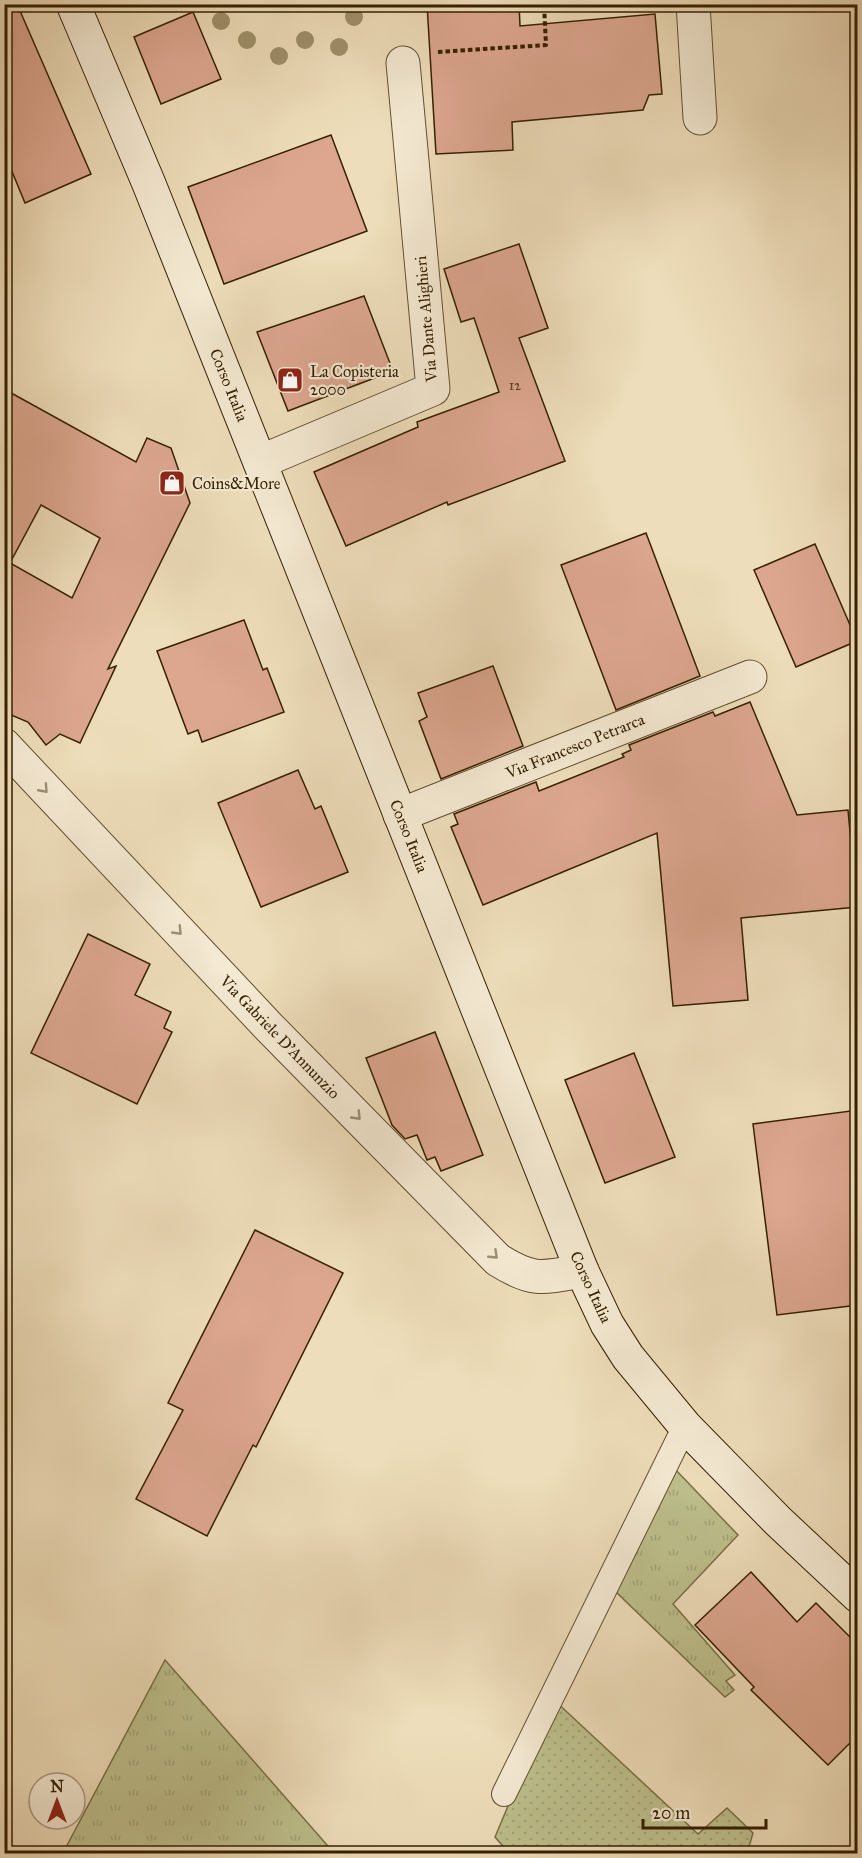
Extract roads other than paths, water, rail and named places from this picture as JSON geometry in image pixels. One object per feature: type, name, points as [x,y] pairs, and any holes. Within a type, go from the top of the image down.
[{"type":"street","name":"Corso Italia","points":[[73,4],[149,184],[582,1271],[608,1324],[628,1357],[685,1426],[778,1521],[858,1596]]},
{"type":"street","points":[[693,4],[700,118]]},
{"type":"street","name":"Via Dante Alighieri","points":[[260,462],[433,389],[403,63]]},
{"type":"street","name":"Via Francesco Petrarca","points":[[400,815],[750,677]]},
{"type":"street","name":"Via Gabriele D'Annunzio","points":[[4,746],[270,1027],[498,1260],[521,1275],[544,1278],[582,1271]]},
{"type":"lane","points":[[504,1794],[685,1426]]},
{"type":"place","name":"La Copisteria 2000","points":[[290,380]]},
{"type":"place","name":"Coins&More","points":[[172,483]]}]
